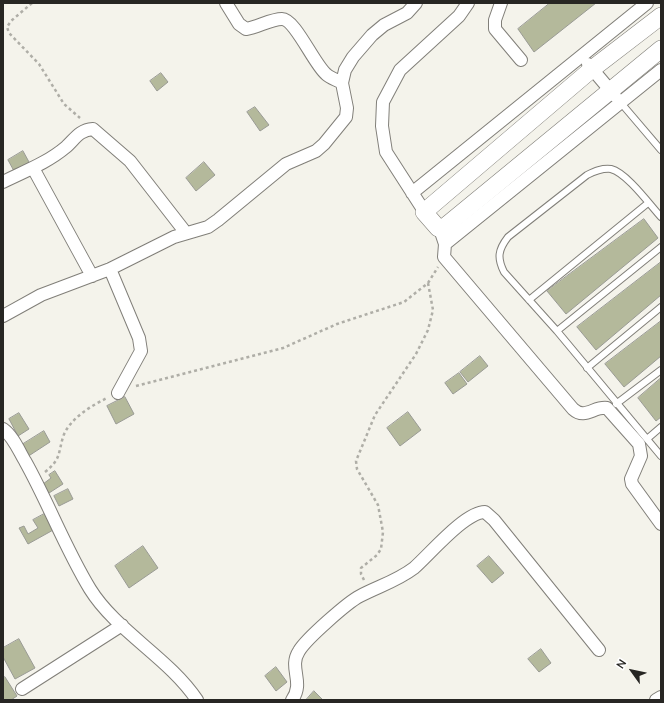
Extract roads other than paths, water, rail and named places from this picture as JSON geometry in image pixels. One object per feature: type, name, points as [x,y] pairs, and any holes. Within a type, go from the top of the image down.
[{"type":"main road","points":[[661,16],[592,69],[424,211],[443,243],[616,97],[661,49]]},
{"type":"street","points":[[226,3],[239,24],[246,29],[280,19],[287,20],[293,25],[319,66],[326,74],[342,83]]},
{"type":"street","points":[[3,316],[41,295],[110,269],[186,233],[208,227],[286,164],[316,151],[324,144],[346,117],[347,108],[342,83],[345,70],[362,45],[384,25],[407,13],[416,3]]},
{"type":"street","points":[[424,211],[386,152],[382,126],[383,102],[400,70],[459,16],[468,3]]},
{"type":"street","points":[[501,3],[495,20],[495,29],[521,60]]},
{"type":"street","points":[[412,193],[647,3]]},
{"type":"street","points":[[581,56],[616,97],[661,70]]},
{"type":"street","points":[[3,182],[33,168],[56,154],[85,129],[93,129],[130,161],[186,233]]},
{"type":"street","points":[[33,168],[92,276]]},
{"type":"street","points":[[443,243],[573,409],[578,413],[584,414],[607,408],[639,444],[641,456],[631,479],[632,484],[661,524]]},
{"type":"street","points":[[110,269],[139,338],[141,351],[118,393]]},
{"type":"street","points":[[3,429],[17,447],[35,479],[91,590],[122,625],[171,670],[197,700]]},
{"type":"street","points":[[292,700],[298,689],[298,680],[295,669],[298,652],[306,641],[355,599],[402,577],[414,568],[467,518],[477,512],[485,512],[494,520],[599,650]]},
{"type":"street","points":[[22,689],[122,625]]},
{"type":"street","points":[[656,700],[661,697]]},
{"type":"lane","points":[[616,97],[661,150]]},
{"type":"lane","points":[[661,217],[621,174],[611,169],[599,169],[587,175],[508,237],[500,248],[499,260],[504,272],[557,331],[616,404],[661,456]]},
{"type":"lane","points":[[529,300],[648,203]]},
{"type":"lane","points":[[557,331],[661,247]]},
{"type":"lane","points":[[587,368],[661,307]]},
{"type":"lane","points":[[616,404],[661,370]]},
{"type":"lane","points":[[647,439],[661,427]]}]
